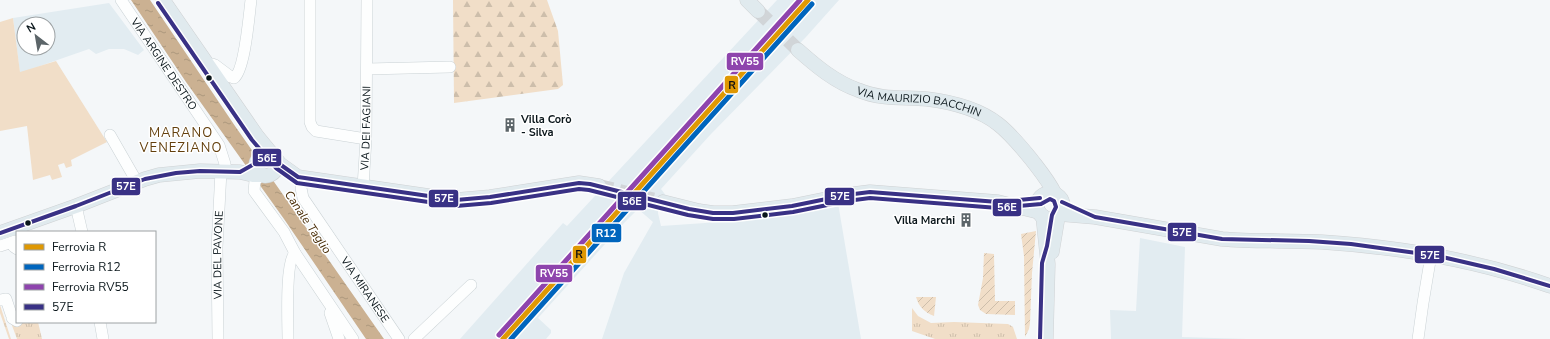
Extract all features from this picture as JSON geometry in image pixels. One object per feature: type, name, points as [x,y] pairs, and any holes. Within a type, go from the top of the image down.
[{"type":"main road","points":[[164,0],[209,66],[265,164]]},
{"type":"main road","points":[[747,0],[758,11]]},
{"type":"main road","name":"VIA MAURIZIO BACCHIN","points":[[798,50],[827,74],[843,84],[859,91],[879,96],[942,101],[985,116],[998,123],[1042,171],[1059,207]]},
{"type":"main road","name":"VIA MAURIZIO BACCHIN","points":[[1032,161],[1040,198],[1037,207],[1041,214]]},
{"type":"main road","points":[[0,233],[159,175],[200,171],[240,172],[265,164],[300,178],[456,200],[490,197],[579,183],[600,186]]},
{"type":"main road","points":[[663,202],[713,214],[792,206],[846,195],[870,192],[998,202],[1040,198],[1047,193],[1059,207],[1095,217],[1240,241],[1320,242],[1374,246],[1432,255],[1524,277],[1550,286]]},
{"type":"main road","points":[[998,202],[1050,218],[1059,207]]},
{"type":"main road","points":[[1048,264],[1053,247],[1059,207]]},
{"type":"main road","points":[[1041,214],[1048,264],[1046,339]]},
{"type":"street","name":"VIA ARGINE DESTRO","points":[[121,0],[219,145],[225,164],[224,172]]},
{"type":"street","points":[[209,66],[212,64],[215,65],[231,77],[234,78],[237,76],[242,64],[251,0]]},
{"type":"street","points":[[310,0],[310,122],[312,127],[316,131],[366,139]]},
{"type":"street","name":"VIA DEI FAGIANI","points":[[363,188],[366,139],[367,0]]},
{"type":"street","points":[[367,69],[450,67]]},
{"type":"street","points":[[110,135],[137,182]]},
{"type":"street","points":[[265,164],[254,191],[284,232],[295,253],[353,339]]},
{"type":"street","name":"VIA DEL PAVONE","points":[[218,339],[216,247],[224,172]]},
{"type":"street","name":"VIA MIRANESE","points":[[300,178],[303,198],[399,339]]},
{"type":"street","points":[[76,206],[82,231]]},
{"type":"street","points":[[0,246],[15,242],[14,247],[16,248]]},
{"type":"street","points":[[288,339],[288,286],[290,264],[295,253]]},
{"type":"street","points":[[1418,339],[1432,255]]},
{"type":"street","points":[[414,339],[471,285]]},
{"type":"street","points":[[0,300],[6,300],[13,316],[12,318],[16,320]]},
{"type":"street","points":[[331,306],[329,309],[339,339]]},
{"type":"street","points":[[100,323],[103,339]]},
{"type":"shaded area","points":[[777,0],[839,0],[806,37],[711,134],[661,189],[667,197],[658,208],[661,226],[749,220],[838,203],[861,339],[602,339],[624,273],[653,222],[638,209],[538,318],[551,330],[551,333],[546,339],[460,339],[563,223],[567,226]]},
{"type":"shaded area","points":[[109,3],[144,50],[138,55],[124,49],[109,49],[96,54],[89,49],[20,73],[18,56],[56,56],[56,16],[26,16]]},
{"type":"shaded area","points":[[13,18],[16,18],[16,42]]},
{"type":"shaded area","points":[[1140,238],[1185,247],[1182,337],[1247,339],[1111,339],[1110,310],[1136,311]]},
{"type":"green space","points":[[453,0],[547,0],[558,31],[563,85],[558,89],[454,103]]},
{"type":"green space","points":[[13,18],[16,56],[18,56],[20,72],[56,61],[107,142],[71,160],[72,166],[66,168],[64,163],[58,165],[62,177],[52,180],[50,175],[33,180],[27,126],[0,131],[0,22]]},
{"type":"green space","points":[[1036,231],[1032,273],[1030,323],[1025,337],[1024,256],[1021,234]]},
{"type":"green space","points":[[984,253],[994,254],[995,301],[1015,301],[1015,315],[986,314],[980,310],[978,305],[983,278]]},
{"type":"green space","points":[[916,297],[936,297],[934,316],[922,309]]},
{"type":"green space","points":[[0,305],[11,339],[9,339],[0,313]]},
{"type":"green space","points":[[912,308],[918,316],[931,323],[954,322],[1008,324],[1013,327],[1017,339],[935,339],[912,331]]},
{"type":"green space","points":[[7,312],[16,321],[16,323],[38,323],[42,339],[17,339]]},
{"type":"water","points":[[131,0],[150,0],[235,126],[384,339],[366,339],[284,219],[186,82]]},
{"type":"tunnel","points":[[758,11],[798,50]]},
{"type":"tunnel","points":[[599,186],[663,202]]},
{"type":"rail line","name":"RV55","points":[[499,335],[800,0]]},
{"type":"rail line","name":"R","points":[[503,339],[808,0]]},
{"type":"rail line","name":"R12","points":[[511,339],[812,4]]},
{"type":"transit line","name":"56E","points":[[158,3],[252,140],[276,168],[297,183],[456,206],[491,203],[579,189],[589,190],[688,215],[713,219],[734,219],[793,212],[870,198],[998,208],[1041,204],[1050,199],[1054,201],[1056,207],[1052,215],[1047,246],[1042,263],[1040,339]]},
{"type":"transit line","name":"57E","points":[[256,163],[261,156],[265,154],[273,156],[281,165],[298,177],[456,200],[490,197],[579,183],[590,184],[689,209],[713,213],[733,213],[792,206],[846,195],[870,192],[998,202],[1040,198]]},
{"type":"transit line","name":"57E","points":[[0,233],[76,206],[145,179],[176,173],[200,171],[240,172],[256,163]]},
{"type":"transit line","name":"57E","points":[[1062,202],[1095,217],[1222,239],[1309,241],[1351,244],[1438,256],[1494,269],[1550,286]]},
{"type":"place","name":"Villa Corò - Silva","points":[[510,125]]},
{"type":"place","name":"Villa Marchi","points":[[966,220]]},
{"type":"district","name":"MARANO VENEZIANO","points":[[181,140]]},
{"type":"water label","name":"Canale Taglio","points":[[308,222]]}]
